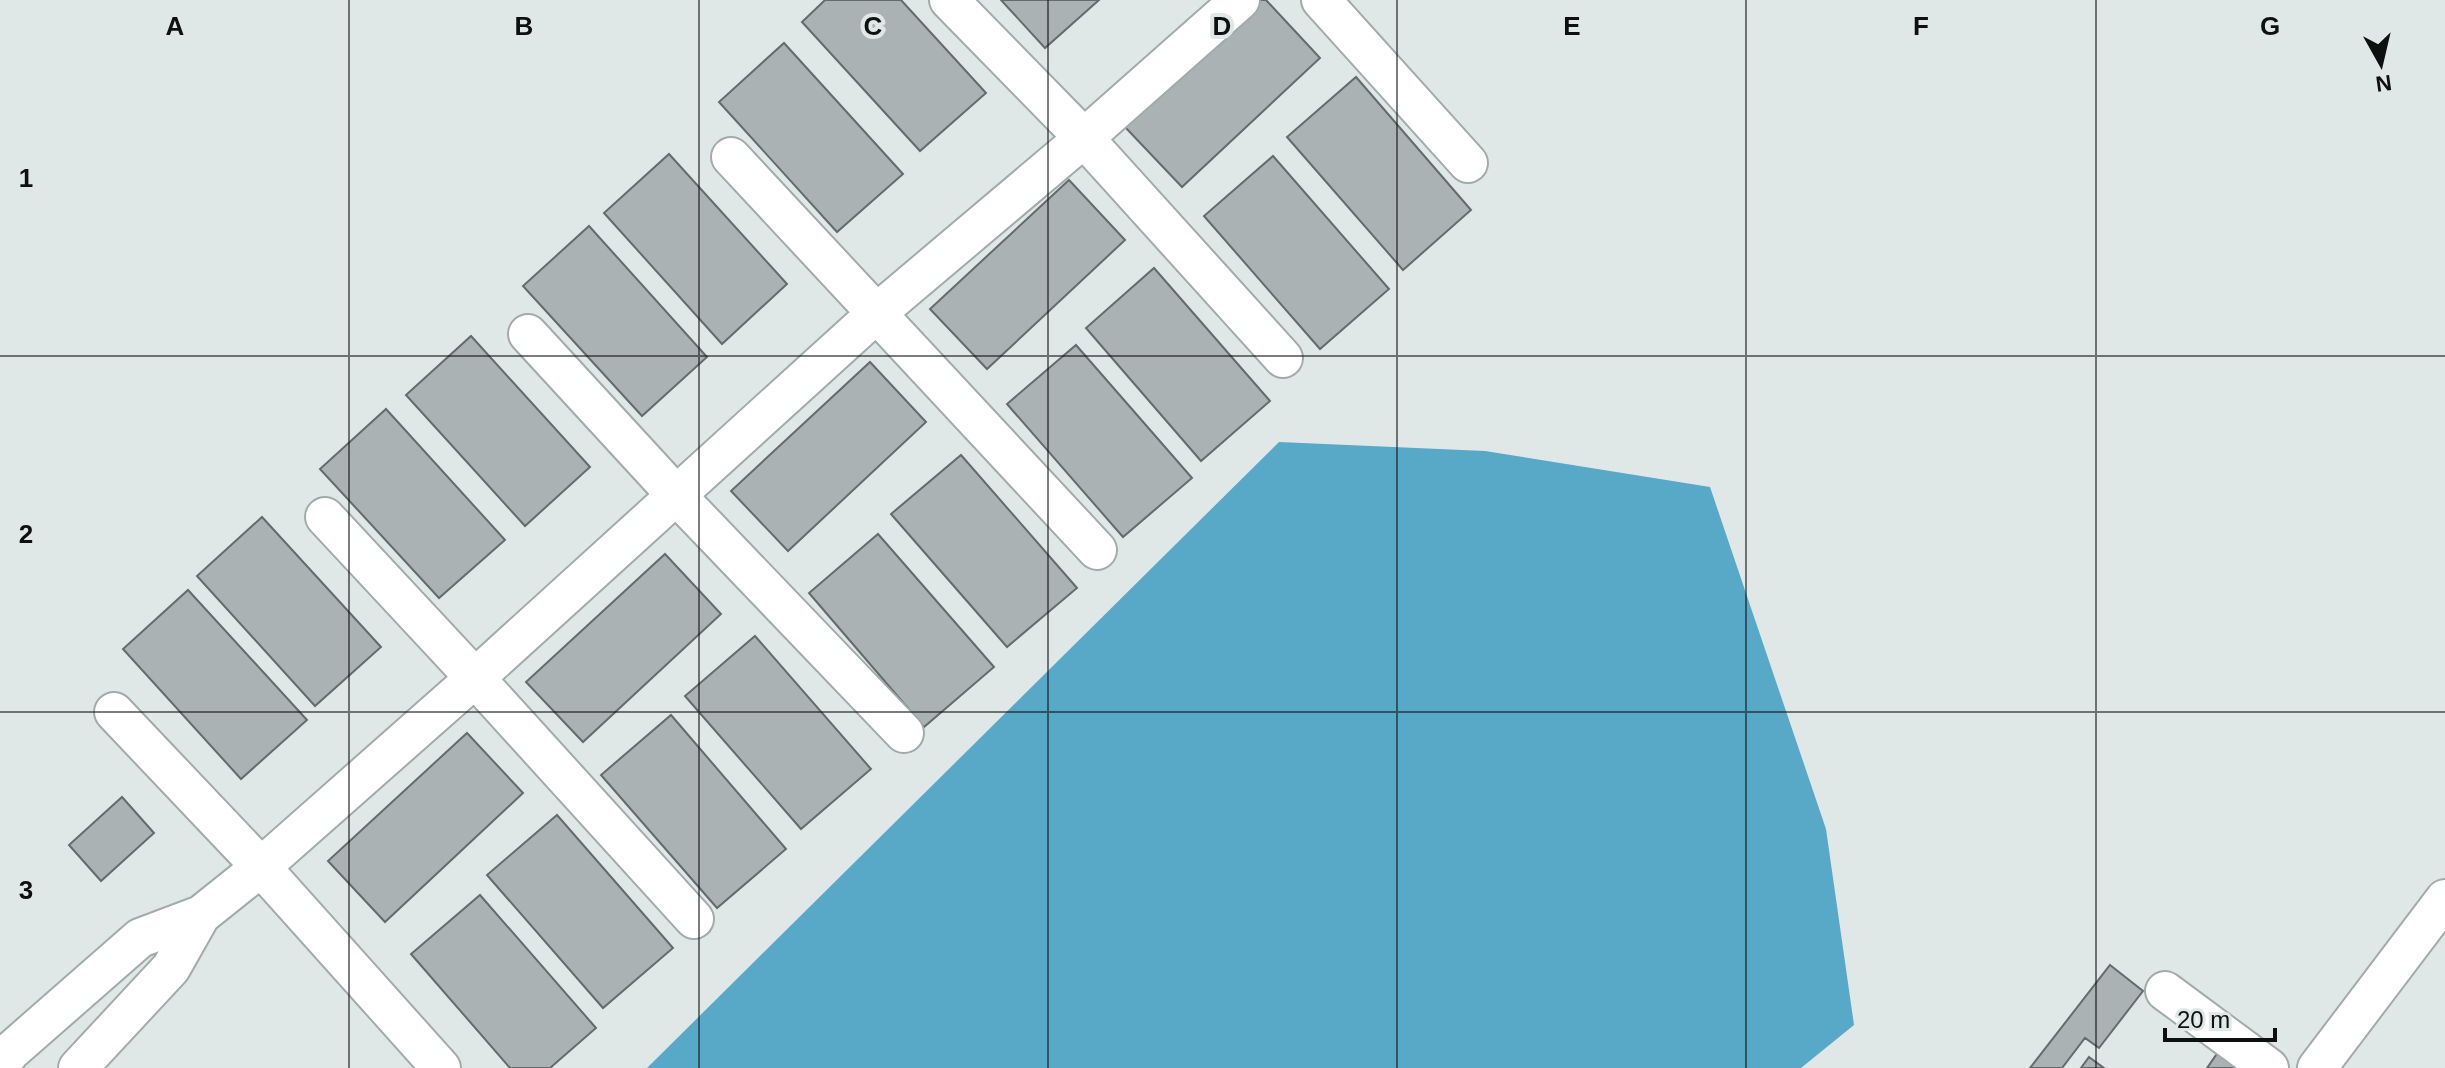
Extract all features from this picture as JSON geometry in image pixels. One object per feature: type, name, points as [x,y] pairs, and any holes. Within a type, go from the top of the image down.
[{"type":"street","points":[[949,0],[1084,138],[1283,358]]},
{"type":"street","points":[[0,1064],[140,938],[201,915],[261,867],[475,678],[878,312],[1084,138],[1240,0]]},
{"type":"street","points":[[1321,0],[1468,163]]},
{"type":"street","points":[[731,157],[1097,550]]},
{"type":"street","points":[[528,334],[676,495],[904,733]]},
{"type":"street","points":[[325,517],[694,919]]},
{"type":"street","points":[[114,712],[261,867],[441,1068]]},
{"type":"street","points":[[2317,1068],[2445,899]]},
{"type":"street","points":[[78,1068],[171,968],[201,915]]},
{"type":"street","points":[[2165,991],[2269,1068]]},
{"type":"water","points":[[1279,442],[1485,451],[1710,487],[1826,829],[1854,1025],[1801,1068],[647,1068]]},
{"type":"building","points":[[825,0],[901,0],[986,93],[920,151],[802,22]]},
{"type":"building","points":[[1001,0],[1099,0],[1045,48]]},
{"type":"building","points":[[1261,0],[1266,0],[1320,58],[1182,187],[1125,127]]},
{"type":"building","points":[[784,43],[903,174],[837,232],[719,102]]},
{"type":"building","points":[[1356,77],[1471,210],[1403,270],[1287,137]]},
{"type":"building","points":[[669,154],[787,284],[722,344],[604,213]]},
{"type":"building","points":[[1273,156],[1389,289],[1320,349],[1204,216]]},
{"type":"building","points":[[1069,180],[1125,240],[987,369],[930,309]]},
{"type":"building","points":[[589,226],[707,357],[642,416],[523,286]]},
{"type":"building","points":[[1154,268],[1270,401],[1201,461],[1086,328]]},
{"type":"building","points":[[471,336],[590,467],[525,526],[406,395]]},
{"type":"building","points":[[1076,345],[1192,478],[1123,537],[1007,404]]},
{"type":"building","points":[[870,362],[926,422],[788,551],[731,491]]},
{"type":"building","points":[[386,409],[505,540],[439,598],[320,469]]},
{"type":"building","points":[[961,455],[1077,588],[1007,647],[891,514]]},
{"type":"building","points":[[262,517],[381,647],[315,706],[197,576]]},
{"type":"building","points":[[878,534],[994,667],[924,727],[809,593]]},
{"type":"building","points":[[665,554],[721,614],[583,742],[526,682]]},
{"type":"building","points":[[188,590],[307,720],[241,779],[123,649]]},
{"type":"building","points":[[755,636],[871,769],[801,829],[685,696]]},
{"type":"building","points":[[671,715],[786,849],[717,908],[601,775]]},
{"type":"building","points":[[467,733],[523,793],[385,922],[328,861]]},
{"type":"building","points":[[122,797],[154,833],[101,881],[69,845]]},
{"type":"building","points":[[557,815],[673,948],[603,1008],[487,875]]},
{"type":"building","points":[[480,895],[596,1028],[550,1068],[510,1068],[411,954]]},
{"type":"building","points":[[2110,965],[2143,991],[2099,1048],[2085,1038],[2062,1068],[2030,1068]]},
{"type":"building","points":[[2221,1048],[2250,1068],[2207,1068]]},
{"type":"building","points":[[2089,1057],[2104,1068],[2081,1068]]}]
